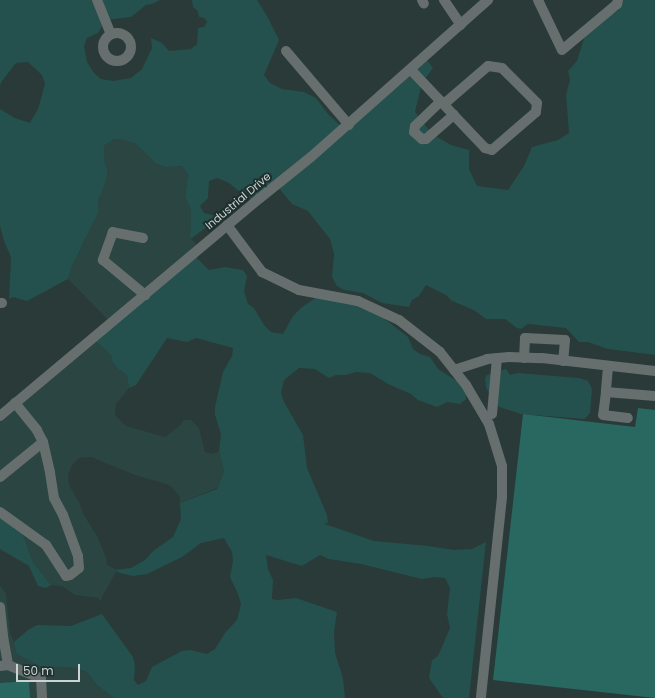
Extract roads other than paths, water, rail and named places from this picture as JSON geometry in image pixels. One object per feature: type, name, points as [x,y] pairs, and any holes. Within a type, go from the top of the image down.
[{"type":"street","points":[[98,0],[110,33]]},
{"type":"street","points":[[444,0],[461,25]]},
{"type":"street","name":"Industrial Drive","points":[[0,416],[349,125],[488,0]]},
{"type":"street","points":[[538,0],[562,50],[617,4],[618,0]]},
{"type":"street","points":[[286,50],[349,125]]},
{"type":"street","points":[[411,70],[442,103],[454,115],[486,148],[492,150],[536,112],[537,103],[502,68],[488,66],[442,103],[415,126],[414,132],[422,139],[426,139],[454,115]]},
{"type":"street","points":[[227,226],[262,272],[299,290],[358,301],[399,320],[440,352],[466,385],[489,424],[502,466],[502,497],[481,698]]},
{"type":"street","points":[[143,238],[113,232],[104,260],[145,295]]},
{"type":"street","points":[[524,358],[525,338],[565,340],[563,361]]},
{"type":"street","points":[[454,370],[497,358],[524,358],[655,371]]},
{"type":"street","points":[[492,414],[497,358]]},
{"type":"street","points":[[608,367],[603,415],[628,418]]},
{"type":"street","points":[[606,392],[655,396]]},
{"type":"street","points":[[0,512],[46,545],[66,576],[70,575],[78,568],[78,556],[63,515],[54,498],[43,442],[37,430],[15,403]]},
{"type":"street","points":[[0,477],[43,442]]},
{"type":"street","points":[[0,607],[4,665],[41,678],[42,698]]}]
